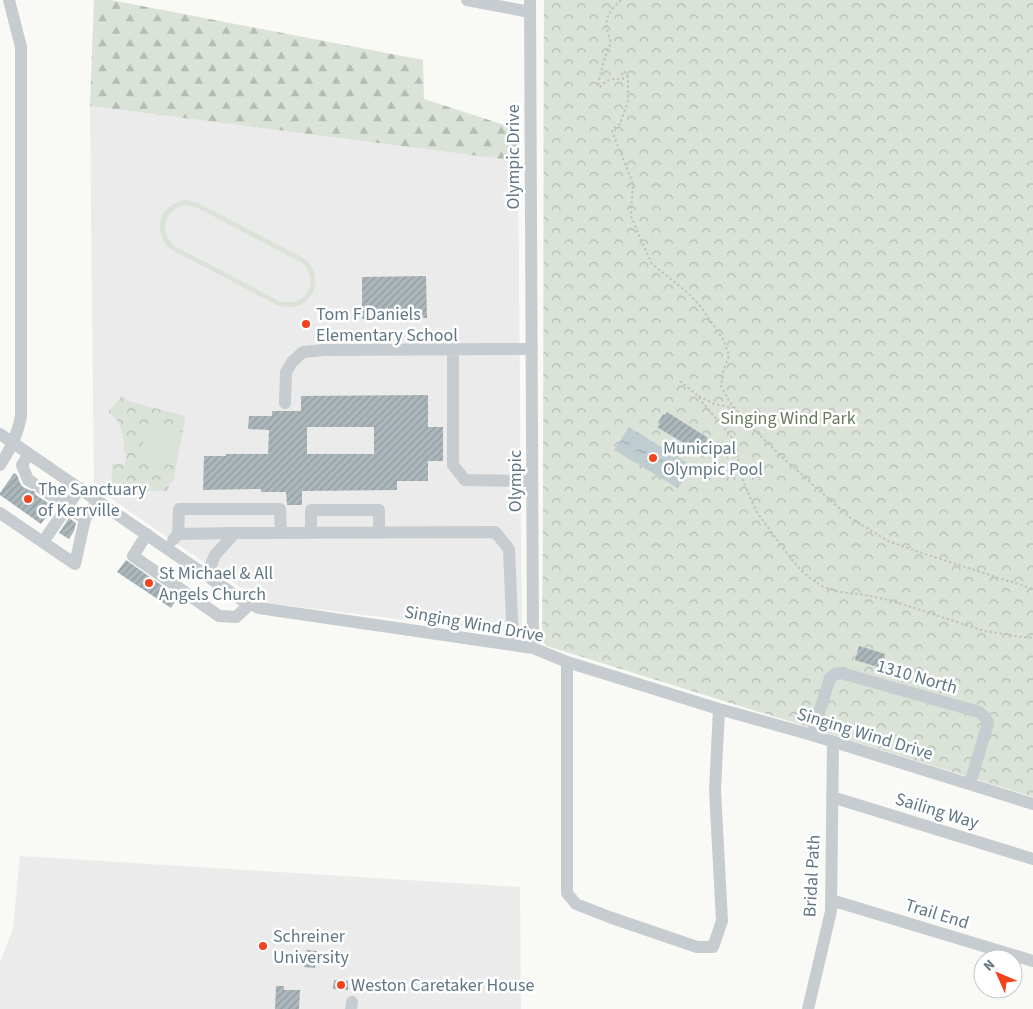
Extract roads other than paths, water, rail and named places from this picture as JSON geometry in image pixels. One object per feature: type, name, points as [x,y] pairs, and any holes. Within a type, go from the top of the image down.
[{"type":"street","points":[[0,465],[18,433],[21,416],[22,47],[9,0]]},
{"type":"street","points":[[467,0],[530,6]]},
{"type":"street","name":"Olympic Drive","points":[[530,6],[532,314]]},
{"type":"street","name":"Olympic","points":[[532,314],[533,648]]},
{"type":"street","points":[[285,403],[286,372],[292,362],[303,352],[324,350],[532,350]]},
{"type":"street","points":[[453,350],[453,465],[465,480],[532,482]]},
{"type":"street","name":"Singing Wind Drive","points":[[0,434],[242,600],[259,608],[533,648],[567,662],[719,709],[812,735],[1033,804]]},
{"type":"street","points":[[29,454],[22,465],[28,480],[85,519]]},
{"type":"street","points":[[43,542],[80,488]]},
{"type":"street","points":[[0,513],[75,564],[85,519],[98,501]]},
{"type":"street","points":[[166,547],[178,534],[179,509],[280,509],[281,533]]},
{"type":"street","points":[[311,533],[311,510],[380,510],[379,533]]},
{"type":"street","points":[[178,534],[495,532],[509,549],[513,644]]},
{"type":"street","points":[[208,575],[215,555],[235,533]]},
{"type":"street","points":[[147,534],[133,556],[219,616],[236,617],[250,604]]},
{"type":"street","points":[[567,662],[567,893],[576,904],[609,918],[697,947],[713,946],[722,921],[716,790],[719,709]]},
{"type":"street","name":"1310 North","points":[[812,735],[830,678],[835,674],[841,673],[979,712],[988,723],[970,784]]},
{"type":"street","name":"Bridal Path","points":[[808,1009],[831,911],[833,742]]},
{"type":"street","name":"Sailing Way","points":[[832,797],[1033,859]]},
{"type":"street","name":"Trail End","points":[[831,900],[1033,961]]},
{"type":"water","name":"Municipal Olympic Pool","points":[[629,427],[692,466],[678,488],[614,450]]},
{"type":"place","name":"Tom F Daniels Elementary School","points":[[306,324]]},
{"type":"place","name":"Municipal Olympic Pool","points":[[653,458]]},
{"type":"place","name":"The Sanctuary of Kerrville","points":[[28,499]]},
{"type":"place","name":"St Michael & All Angels Church","points":[[149,583]]},
{"type":"place","name":"Schreiner University","points":[[263,946]]},
{"type":"place","name":"Weston Caretaker House","points":[[341,985]]},
{"type":"park label","name":"Singing Wind Park","points":[[788,418]]}]
